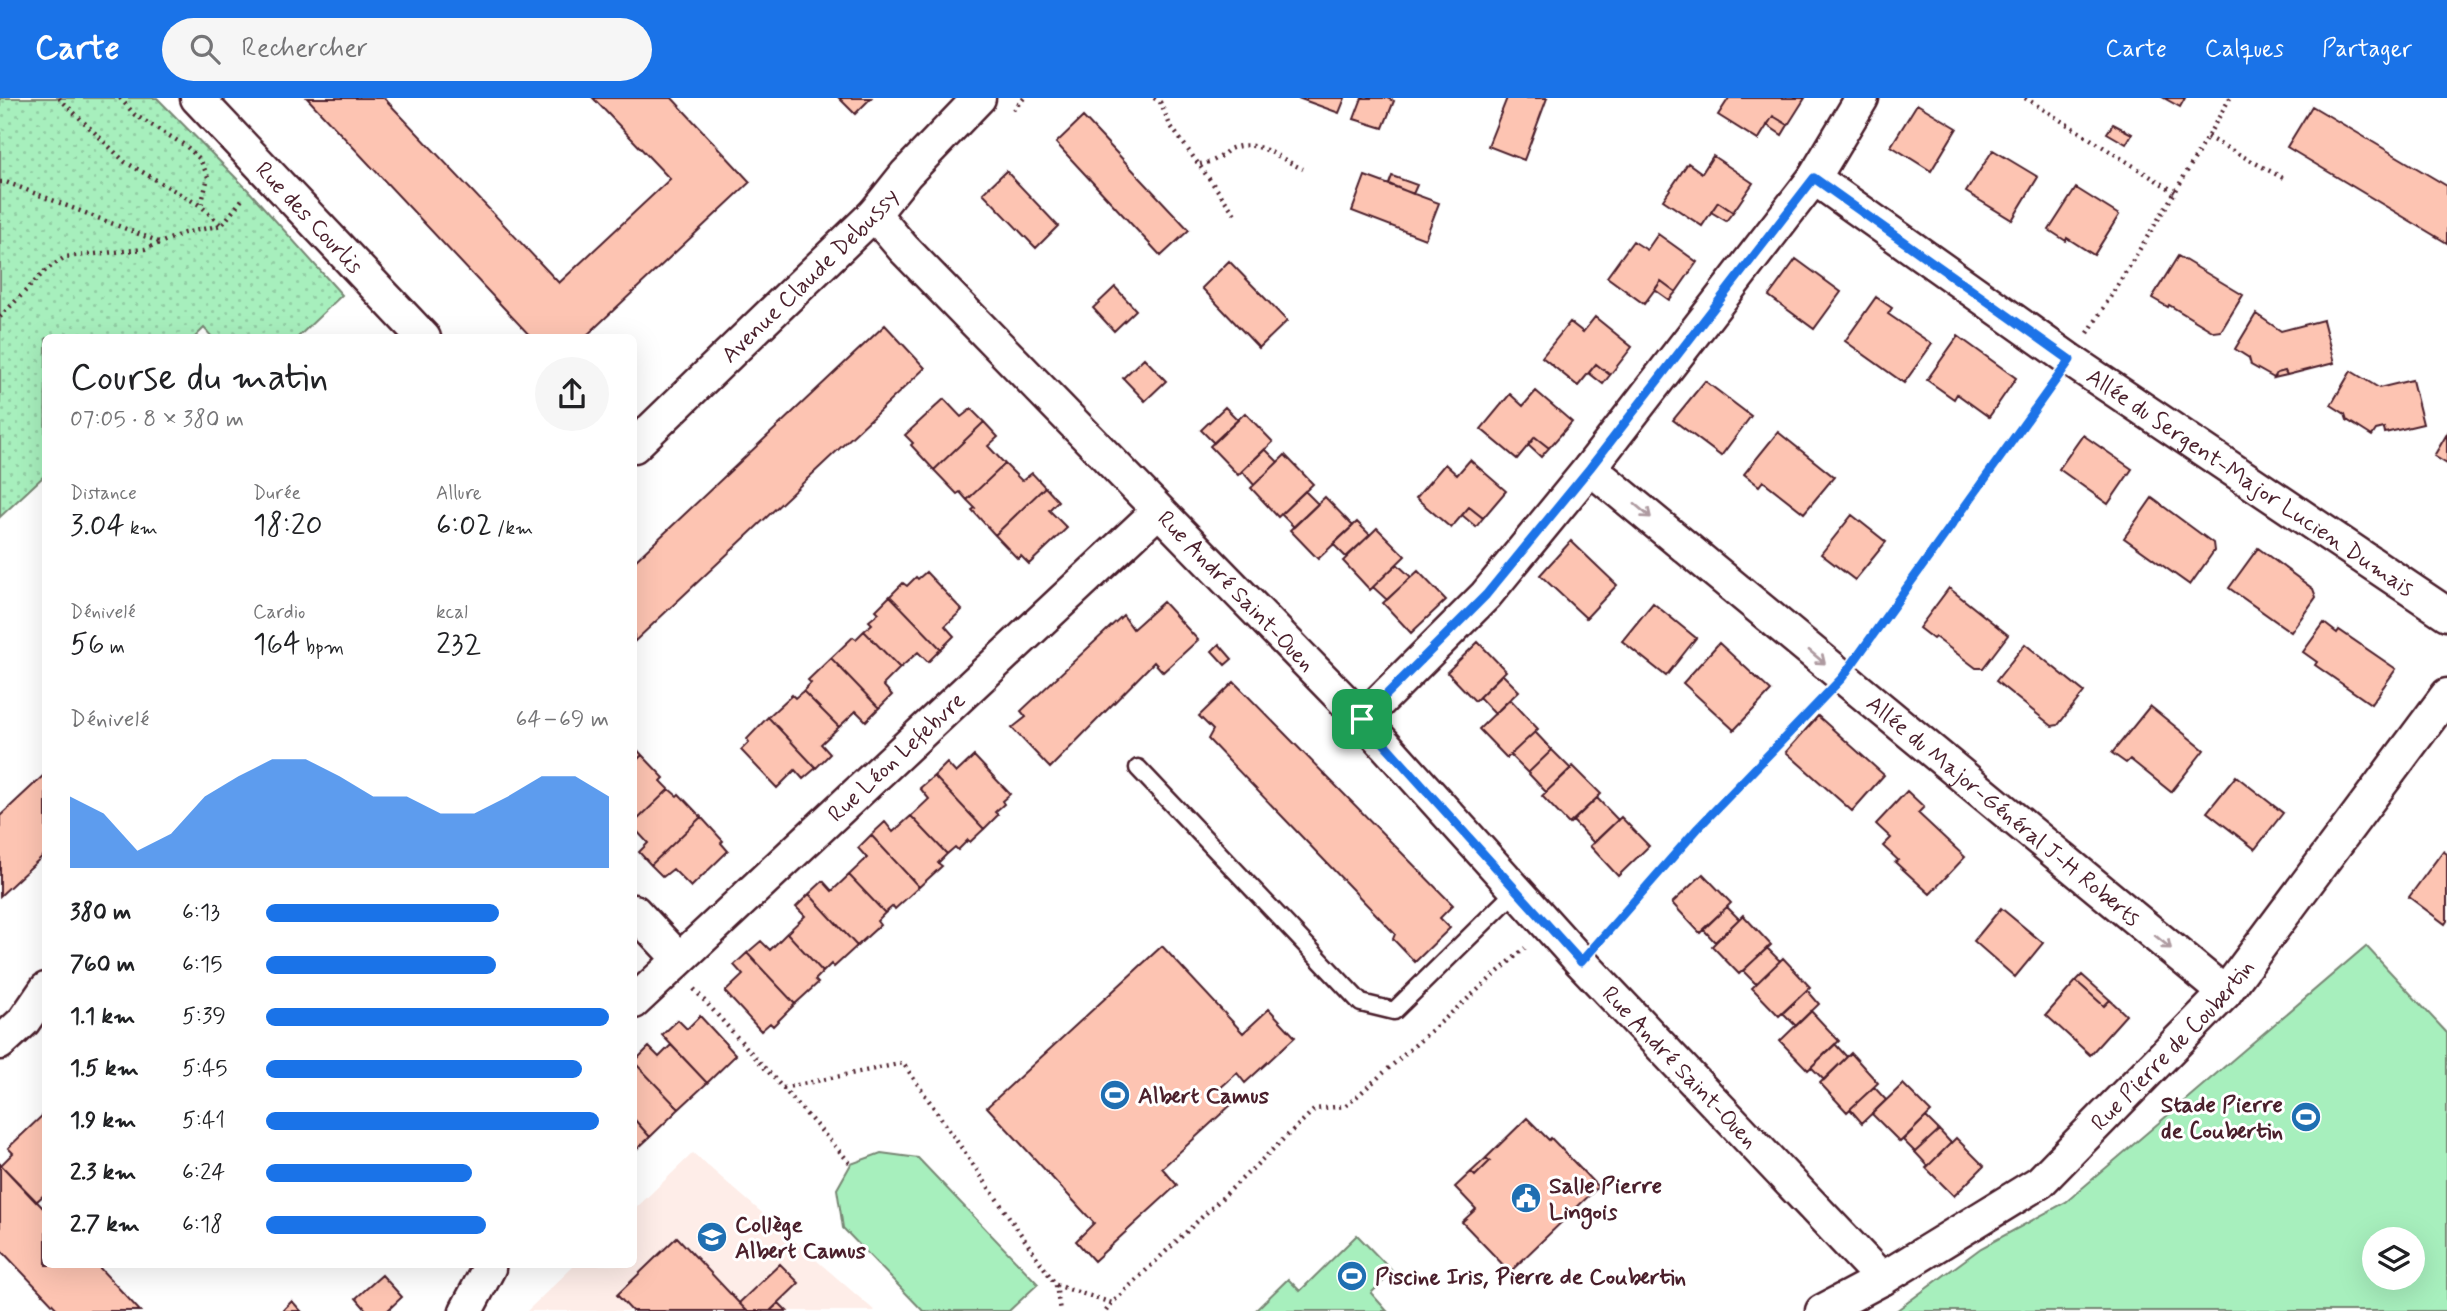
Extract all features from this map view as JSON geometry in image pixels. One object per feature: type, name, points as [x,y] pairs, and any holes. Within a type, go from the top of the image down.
[{"type":"street","name":"Rue des Courlis","points":[[197,98],[420,334]]},
{"type":"street","name":"Avenue Claude Debussy","points":[[637,443],[874,214],[906,174],[979,98]]},
{"type":"street","points":[[1362,719],[1486,595],[1590,468],[1814,178],[1862,98]]},
{"type":"street","name":"Allée du Sergent-Major Lucien Dumais","points":[[1814,178],[2070,360],[2447,614]]},
{"type":"street","name":"Rue André Saint-Ouen","points":[[874,214],[1158,511],[1362,719],[1581,962],[1882,1279]]},
{"type":"street","name":"Allée du Major-Général J-H Roberts","points":[[1590,468],[2225,993]]},
{"type":"street","name":"Rue Léon Lefebvre","points":[[637,999],[1158,511]]},
{"type":"street","name":"Rue Pierre de Coubertin","points":[[1822,1311],[1882,1279],[2040,1182],[2225,993],[2447,695]]},
{"type":"street","points":[[637,915],[676,962]]},
{"type":"street","points":[[0,1043],[24,1021],[42,995]]},
{"type":"street","points":[[466,1311],[489,1268]]},
{"type":"lane","points":[[1138,768],[1361,1003],[1394,1011],[1517,890]]},
{"type":"path","points":[[59,98],[125,162],[201,206],[222,225]]},
{"type":"path","points":[[120,98],[135,115],[186,146],[200,159],[208,177],[201,206]]},
{"type":"path","points":[[1154,98],[1160,102],[1170,125],[1237,216]]},
{"type":"path","points":[[2025,98],[2175,192]]},
{"type":"path","points":[[1581,962],[1698,828],[1842,678],[2070,360],[2230,98]]},
{"type":"path","points":[[2207,137],[2283,178]]},
{"type":"path","points":[[1200,164],[1241,146],[1259,146],[1303,169]]},
{"type":"path","points":[[0,182],[6,182],[162,243]]},
{"type":"path","points":[[0,317],[46,270],[65,257],[145,249],[184,233],[222,225],[248,190]]},
{"type":"path","points":[[1106,1311],[1315,1109],[1346,1105],[1549,926]]},
{"type":"path","points":[[676,962],[852,1164]]},
{"type":"path","points":[[783,1088],[903,1063],[1056,1285],[1060,1311]]},
{"type":"path","points":[[1056,1285],[1112,1303]]},
{"type":"shaded area","name":"Collège Albert Camus","points":[[693,1153],[875,1311],[527,1311],[572,1268],[637,1268],[637,1207]]},
{"type":"green space","points":[[0,98],[157,98],[248,190],[342,295],[301,334],[209,334],[204,328],[198,334],[42,334],[42,478],[0,517]]},
{"type":"green space","name":"Stade Pierre de Coubertin","points":[[2366,946],[2447,1033],[2447,1311],[1896,1311],[1981,1248],[2066,1202]]},
{"type":"green space","points":[[881,1153],[918,1158],[1038,1284],[1009,1311],[923,1311],[843,1228],[837,1189],[851,1164]]},
{"type":"green space","name":"Piscine Iris, Pierre de Coubertin","points":[[1357,1235],[1393,1272],[1371,1293],[1387,1311],[1255,1311],[1288,1279],[1300,1291]]},
{"type":"building","points":[[307,98],[384,98],[559,283],[670,179],[593,98],[672,98],[750,182],[588,334],[528,334]]},
{"type":"building","points":[[839,98],[871,98],[855,114]]},
{"type":"building","points":[[1298,98],[1345,98],[1339,113]]},
{"type":"building","points":[[1362,98],[1387,98],[1394,101],[1383,128],[1354,119]]},
{"type":"building","points":[[1507,98],[1547,98],[1524,160],[1488,146]]},
{"type":"building","points":[[1729,98],[1805,98],[1788,125],[1773,116],[1758,140],[1718,115]]},
{"type":"building","points":[[2164,98],[2185,98],[2180,107]]},
{"type":"building","points":[[1917,104],[1957,128],[1931,171],[1891,146]]},
{"type":"building","points":[[2312,106],[2447,186],[2447,243],[2287,147]]},
{"type":"building","points":[[1773,116],[1788,125],[1782,135],[1767,125]]},
{"type":"building","points":[[1083,117],[1189,230],[1161,256],[1056,143]]},
{"type":"building","points":[[2113,124],[2132,134],[2126,144],[2107,133]]},
{"type":"building","points":[[1993,150],[2038,177],[2012,220],[1966,192]]},
{"type":"building","points":[[1713,156],[1753,183],[1733,212],[1718,202],[1702,226],[1663,200],[1688,163],[1702,173]]},
{"type":"building","points":[[1006,171],[1058,226],[1036,248],[983,193]]},
{"type":"building","points":[[1365,176],[1439,203],[1425,239],[1352,211]]},
{"type":"building","points":[[1392,176],[1417,185],[1413,194],[1389,184]]},
{"type":"building","points":[[2076,188],[2119,215],[2094,255],[2049,230]]},
{"type":"building","points":[[1718,202],[1733,212],[1726,221],[1711,212]]},
{"type":"building","points":[[1658,234],[1697,262],[1676,292],[1661,281],[1644,304],[1607,277],[1633,241],[1647,250]]},
{"type":"building","points":[[2178,256],[2243,295],[2221,331],[2214,332],[2152,298]]},
{"type":"building","points":[[1796,259],[1841,292],[1814,329],[1769,296]]},
{"type":"building","points":[[1229,261],[1287,321],[1259,348],[1202,288]]},
{"type":"building","points":[[1661,281],[1676,292],[1669,300],[1655,290]]},
{"type":"building","points":[[1115,287],[1136,310],[1114,331],[1093,308]]},
{"type":"building","points":[[1876,297],[1892,308],[1888,314],[1932,344],[1904,383],[1845,341]]},
{"type":"building","points":[[2256,314],[2281,331],[2323,320],[2334,363],[2287,375],[2285,371],[2277,373],[2274,378],[2251,365],[2249,358],[2235,349]]},
{"type":"building","points":[[1595,317],[1632,347],[1610,375],[1596,364],[1578,386],[1542,357],[1570,322],[1583,332]]},
{"type":"building","points":[[885,325],[925,368],[637,639],[637,559]]},
{"type":"building","points":[[1958,336],[2016,378],[1989,417],[1957,394],[1954,399],[1927,380]]},
{"type":"building","points":[[1144,358],[1166,381],[1145,401],[1123,378]]},
{"type":"building","points":[[1596,364],[1610,375],[1603,384],[1589,373]]},
{"type":"building","points":[[2285,371],[2287,375],[2274,378],[2277,373]]},
{"type":"building","points":[[2351,371],[2379,388],[2412,380],[2423,424],[2385,433],[2384,428],[2376,430],[2372,436],[2347,420],[2345,414],[2331,405]]},
{"type":"building","points":[[1705,381],[1751,416],[1721,456],[1673,420]]},
{"type":"building","points":[[1536,391],[1572,422],[1549,448],[1535,437],[1517,459],[1481,429],[1510,394],[1523,406]]},
{"type":"building","points":[[944,399],[961,417],[971,409],[984,422],[934,470],[905,435]]},
{"type":"building","points":[[1225,407],[1238,420],[1214,443],[1201,430]]},
{"type":"building","points":[[1245,413],[1273,442],[1238,475],[1210,446]]},
{"type":"building","points":[[984,422],[998,437],[988,446],[1005,464],[967,500],[960,492],[957,494],[934,470]]},
{"type":"building","points":[[1778,432],[1834,477],[1804,513],[1763,481],[1759,486],[1744,474]]},
{"type":"building","points":[[2447,434],[2447,464],[2434,456]]},
{"type":"building","points":[[2083,435],[2132,469],[2108,504],[2059,469]]},
{"type":"building","points":[[1535,437],[1549,448],[1541,457],[1528,445]]},
{"type":"building","points":[[1265,449],[1278,462],[1254,485],[1242,471]]},
{"type":"building","points":[[1285,455],[1313,484],[1278,517],[1251,488]]},
{"type":"building","points":[[1470,460],[1506,491],[1483,518],[1469,507],[1451,528],[1416,498],[1445,464],[1457,475]]},
{"type":"building","points":[[1005,464],[1022,481],[1032,473],[1045,487],[995,535],[972,510],[975,508],[967,500]]},
{"type":"building","points":[[1045,487],[1058,501],[1049,510],[1067,528],[1029,564],[1021,556],[1018,559],[995,535]]},
{"type":"building","points":[[1305,491],[1318,504],[1294,527],[1281,514]]},
{"type":"building","points":[[1325,497],[1353,526],[1318,559],[1290,530]]},
{"type":"building","points":[[2152,498],[2213,543],[2214,551],[2190,585],[2124,538]]},
{"type":"building","points":[[1469,507],[1483,518],[1476,527],[1462,515]]},
{"type":"building","points":[[1852,515],[1886,542],[1855,580],[1821,554]]},
{"type":"building","points":[[1357,522],[1370,535],[1346,557],[1333,544]]},
{"type":"building","points":[[1377,528],[1405,556],[1370,590],[1343,561]]},
{"type":"building","points":[[1571,541],[1617,585],[1586,618],[1540,575]]},
{"type":"building","points":[[2258,548],[2313,589],[2316,597],[2291,632],[2229,588]]},
{"type":"building","points":[[1397,564],[1411,577],[1387,600],[1373,587]]},
{"type":"building","points":[[1418,571],[1446,600],[1411,633],[1383,603]]},
{"type":"building","points":[[926,572],[962,610],[945,626],[954,636],[941,649],[890,596],[903,583],[907,586]]},
{"type":"building","points":[[1949,588],[2008,635],[1983,668],[1976,668],[1919,628]]},
{"type":"building","points":[[890,596],[941,649],[928,662],[918,652],[900,668],[864,631],[872,624],[869,621],[879,613],[876,610]]},
{"type":"building","points":[[1163,602],[1198,640],[1163,672],[1154,662],[1050,768],[1012,728],[1026,717],[1021,711],[1123,615],[1133,629]]},
{"type":"building","points":[[1653,603],[1696,638],[1666,676],[1622,641]]},
{"type":"building","points":[[2324,623],[2337,633],[2339,630],[2396,669],[2371,704],[2315,665],[2317,662],[2303,652]]},
{"type":"building","points":[[864,631],[900,668],[883,685],[892,695],[879,708],[831,658],[853,637],[856,639]]},
{"type":"building","points":[[1478,642],[1506,671],[1475,701],[1447,672]]},
{"type":"building","points":[[1719,643],[1771,691],[1734,730],[1683,683]]},
{"type":"building","points":[[1219,644],[1232,659],[1225,665],[1212,651]]},
{"type":"building","points":[[2025,644],[2084,692],[2058,725],[2052,726],[1996,681]]},
{"type":"building","points":[[831,658],[879,708],[866,721],[856,711],[839,727],[803,691],[811,683],[808,680]]},
{"type":"building","points":[[1502,674],[1519,691],[1495,714],[1479,697]]},
{"type":"building","points":[[1234,682],[1453,905],[1440,918],[1450,928],[1415,962],[1393,939],[1395,934],[1208,739],[1213,730],[1199,716]]},
{"type":"building","points":[[803,691],[839,727],[821,744],[830,754],[816,768],[768,717],[792,695],[795,698]]},
{"type":"building","points":[[1510,699],[1538,729],[1507,758],[1479,729]]},
{"type":"building","points":[[2150,706],[2204,750],[2171,792],[2130,759],[2126,763],[2112,753]]},
{"type":"building","points":[[1818,716],[1884,775],[1852,811],[1786,752]]},
{"type":"building","points":[[768,717],[816,768],[803,779],[795,770],[777,788],[741,750],[749,742],[747,739]]},
{"type":"building","points":[[1535,732],[1552,750],[1528,773],[1510,755]]},
{"type":"building","points":[[1552,750],[1571,769],[1546,792],[1528,773]]},
{"type":"building","points":[[642,755],[664,778],[661,781],[669,789],[637,820],[637,760]]},
{"type":"building","points":[[974,756],[1010,794],[995,812],[998,815],[984,829],[934,776],[947,763],[956,773]]},
{"type":"building","points":[[1573,766],[1601,794],[1569,824],[1542,796]]},
{"type":"building","points":[[934,776],[984,829],[970,842],[968,840],[958,850],[955,847],[947,854],[911,816],[929,799],[920,788]]},
{"type":"building","points":[[2236,776],[2283,813],[2255,849],[2207,812]]},
{"type":"building","points":[[42,777],[42,857],[0,896],[0,816]]},
{"type":"building","points":[[669,789],[677,796],[679,794],[701,817],[651,865],[639,852],[648,843],[637,831],[637,820]]},
{"type":"building","points":[[1907,791],[1924,807],[1918,813],[1965,857],[1930,894],[1895,862],[1898,860],[1883,846],[1891,838],[1876,824]]},
{"type":"building","points":[[1597,798],[1618,820],[1594,843],[1573,821]]},
{"type":"building","points":[[911,816],[947,854],[938,863],[942,866],[919,887],[871,835],[885,822],[893,832]]},
{"type":"building","points":[[701,817],[723,841],[721,843],[728,851],[691,887],[673,869],[663,877],[651,865]]},
{"type":"building","points":[[1621,817],[1649,846],[1618,876],[1590,846]]},
{"type":"building","points":[[871,835],[919,887],[895,909],[893,906],[885,913],[849,875],[867,858],[858,848]]},
{"type":"building","points":[[2443,851],[2447,854],[2445,924],[2409,897]]},
{"type":"building","points":[[1703,874],[1731,903],[1700,933],[1672,903]]},
{"type":"building","points":[[849,875],[885,913],[877,921],[880,925],[857,946],[809,894],[823,881],[832,891]]},
{"type":"building","points":[[809,894],[857,946],[834,967],[831,964],[823,972],[787,933],[805,916],[796,907]]},
{"type":"building","points":[[1727,907],[1739,919],[1715,942],[1703,929]]},
{"type":"building","points":[[2001,908],[2043,943],[2015,977],[1974,941]]},
{"type":"building","points":[[1743,915],[1771,945],[1739,974],[1712,946]]},
{"type":"building","points":[[787,933],[823,972],[815,980],[818,983],[795,1004],[747,953],[761,941],[770,950]]},
{"type":"building","points":[[1162,946],[1243,1033],[1269,1009],[1295,1037],[1245,1083],[1237,1073],[1218,1090],[1232,1104],[1162,1168],[1177,1185],[1094,1261],[1076,1241],[1094,1223],[987,1107]]},
{"type":"building","points":[[1767,948],[1780,961],[1756,984],[1743,971]]},
{"type":"building","points":[[747,953],[795,1004],[773,1026],[770,1023],[761,1031],[725,992],[743,975],[734,965]]},
{"type":"building","points":[[1783,958],[1810,987],[1779,1016],[1752,988]]},
{"type":"building","points":[[2082,975],[2110,1000],[2104,1006],[2076,981]]},
{"type":"building","points":[[2076,981],[2104,1006],[2110,1000],[2126,1015],[2090,1055],[2046,1015]]},
{"type":"building","points":[[1807,990],[1819,1004],[1796,1026],[1783,1013]]},
{"type":"building","points":[[1811,1011],[1839,1041],[1808,1070],[1780,1041]]},
{"type":"building","points":[[700,1016],[736,1055],[707,1083],[662,1035],[678,1020],[687,1029]]},
{"type":"building","points":[[1835,1044],[1847,1057],[1824,1080],[1811,1067]]},
{"type":"building","points":[[671,1045],[707,1083],[679,1109],[637,1065],[637,1059],[649,1047],[659,1057]]},
{"type":"building","points":[[1851,1053],[1878,1083],[1847,1112],[1820,1083]]},
{"type":"building","points":[[637,1065],[679,1109],[650,1137],[637,1122]]},
{"type":"building","points":[[1903,1084],[1931,1112],[1900,1142],[1872,1114]]},
{"type":"building","points":[[1874,1087],[1886,1100],[1862,1123],[1850,1109]]},
{"type":"building","points":[[42,1116],[42,1197],[36,1202],[1,1165],[13,1153],[8,1148]]},
{"type":"building","points":[[1926,1117],[1939,1130],[1915,1152],[1903,1140]]},
{"type":"building","name":"Salle Pierre Lingois","points":[[1527,1118],[1549,1140],[1551,1138],[1598,1187],[1510,1272],[1462,1222],[1476,1209],[1455,1187],[1471,1172],[1475,1176],[1490,1161],[1486,1158]]},
{"type":"building","points":[[637,1122],[650,1137],[637,1149]]},
{"type":"building","points":[[1939,1130],[1951,1143],[1928,1166],[1915,1152]]},
{"type":"building","points":[[1956,1138],[1984,1166],[1954,1196],[1926,1168]]},
{"type":"building","points":[[1486,1158],[1490,1161],[1475,1176],[1471,1172]]},
{"type":"building","points":[[0,1164],[42,1207],[42,1268],[100,1268],[140,1311],[59,1311],[0,1249]]},
{"type":"building","points":[[677,1237],[747,1311],[632,1311],[617,1295]]},
{"type":"building","points":[[780,1264],[799,1283],[770,1311],[747,1311],[739,1303]]},
{"type":"building","points":[[382,1275],[402,1297],[387,1311],[367,1311],[356,1298]]},
{"type":"building","points":[[292,1301],[301,1311],[282,1311]]},
{"type":"building","points":[[779,1303],[787,1311],[770,1311]]},
{"type":"place","name":"Albert Camus","points":[[1115,1095]]},
{"type":"place","name":"Stade Pierre de Coubertin","points":[[2306,1117]]},
{"type":"place","name":"Salle Pierre Lingois","points":[[1526,1198]]},
{"type":"place","name":"Collège Albert Camus","points":[[712,1237]]},
{"type":"place","name":"Piscine Iris, Pierre de Coubertin","points":[[1352,1276]]},
{"type":"route","points":[[1814,178],[2070,360],[1842,678],[1698,828],[1581,962],[1362,719],[1486,595],[1590,468],[1814,178]]}]
